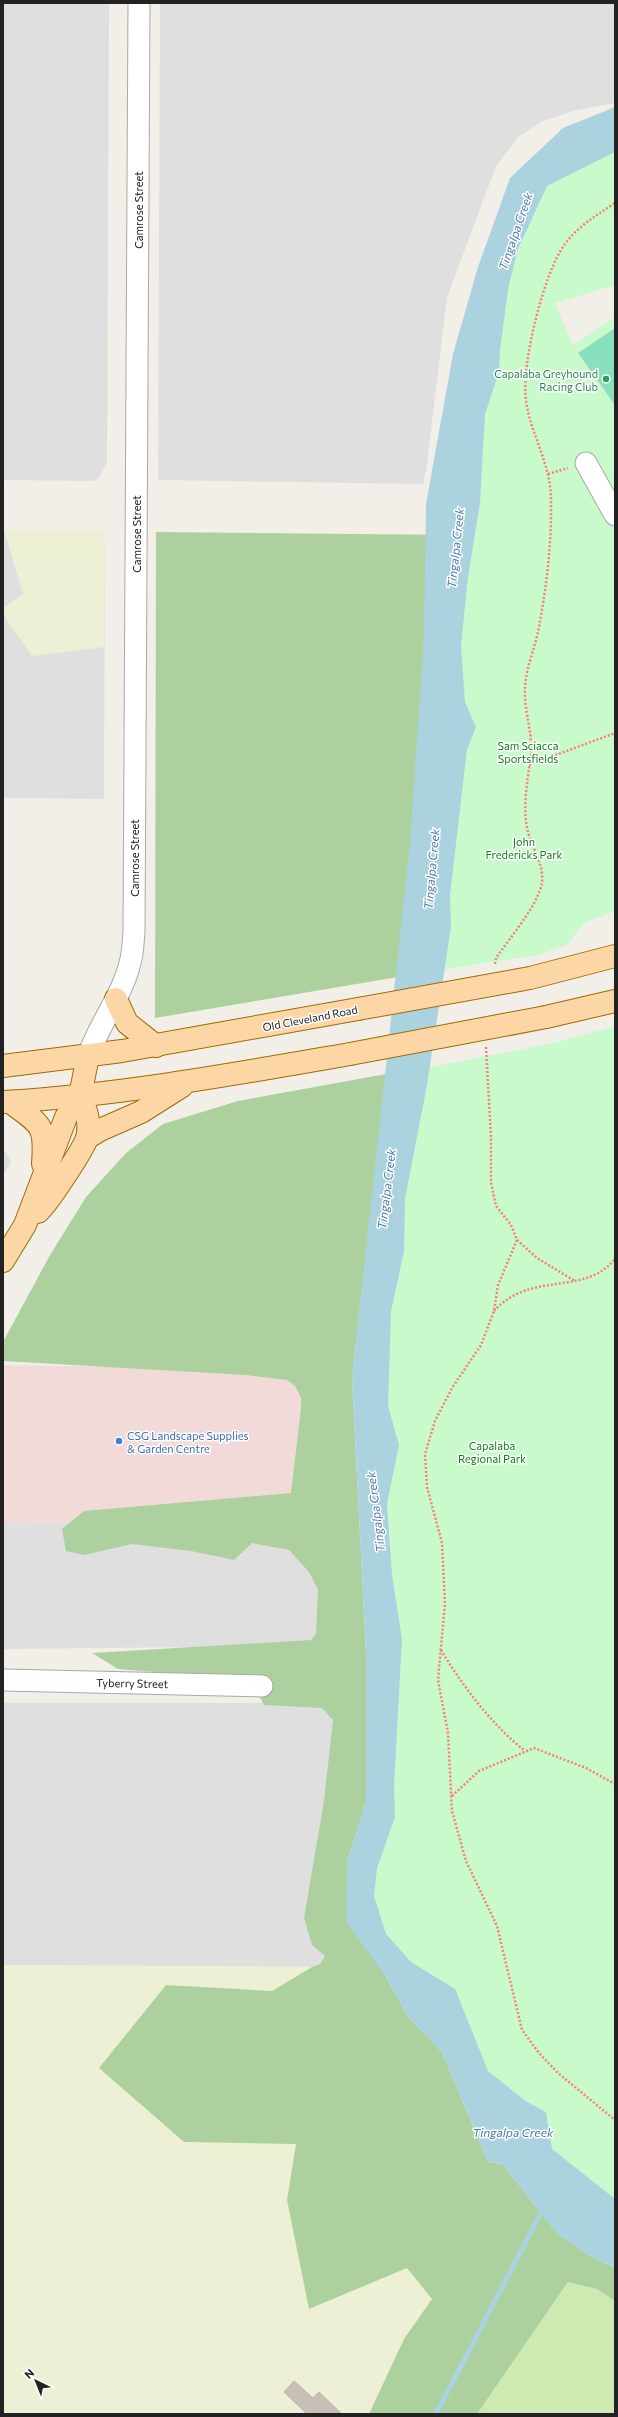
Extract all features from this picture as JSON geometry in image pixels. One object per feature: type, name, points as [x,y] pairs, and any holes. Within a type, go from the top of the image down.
[{"type":"main road","name":"Old Cleveland Road","points":[[3,1066],[156,1046],[358,1008],[530,978],[615,956]]},
{"type":"main road","points":[[116,999],[127,1023],[156,1046]]},
{"type":"main road","points":[[6,1102],[80,1096],[187,1083],[546,1017],[615,1001]]},
{"type":"main road","points":[[3,1261],[25,1224],[66,1117],[80,1096],[88,1056]]},
{"type":"main road","points":[[25,1224],[42,1209],[87,1138],[100,1130],[141,1112],[187,1083]]},
{"type":"main road","points":[[80,1096],[87,1109],[87,1138]]},
{"type":"main road","points":[[6,1102],[35,1120],[45,1138],[41,1182]]},
{"type":"street","name":"Camrose Street","points":[[88,1056],[95,1036],[116,999],[130,962],[134,932],[139,3]]},
{"type":"street","points":[[586,463],[615,515]]},
{"type":"street","name":"Tyberry Street","points":[[3,1680],[262,1686]]},
{"type":"path","points":[[494,972],[496,958],[534,901],[542,883],[542,869],[527,828],[525,805],[531,749],[524,696],[525,678],[539,628],[550,547],[551,496],[547,467],[526,401],[525,381],[527,359],[532,333],[558,256],[577,230],[615,203]]},
{"type":"path","points":[[529,765],[615,733]]},
{"type":"path","points":[[486,1042],[485,1057],[491,1137],[491,1183],[496,1206],[511,1225],[517,1240],[536,1258],[575,1281]]},
{"type":"path","points":[[517,1240],[498,1285],[494,1311],[481,1345],[452,1388],[435,1421],[425,1454],[427,1487],[442,1544],[445,1603],[438,1680],[448,1732],[452,1811],[458,1837],[466,1861],[497,1926],[522,2030],[538,2052],[558,2073],[615,2120]]},
{"type":"path","points":[[494,1311],[503,1301],[543,1284],[588,1279],[599,1274],[615,1259]]},
{"type":"path","points":[[440,1650],[458,1678],[513,1742],[524,1750]]},
{"type":"path","points":[[452,1797],[479,1771],[524,1750],[534,1748],[586,1768],[615,1784]]},
{"type":"shaded area","points":[[3,3],[109,3],[107,462],[99,478],[93,481],[3,480]]},
{"type":"shaded area","points":[[160,3],[615,3],[615,103],[573,111],[541,122],[518,137],[497,165],[485,195],[447,298],[426,471],[423,484],[158,480]]},
{"type":"shaded area","points":[[3,530],[105,530],[104,799],[3,798]]},
{"type":"shaded area","points":[[3,1151],[6,1152],[11,1162],[3,1176]]},
{"type":"shaded area","points":[[3,1365],[314,1370],[307,1525],[3,1523]]},
{"type":"shaded area","points":[[3,1523],[325,1525],[319,1646],[3,1649]]},
{"type":"shaded area","points":[[3,1703],[344,1703],[336,1967],[3,1965]]},
{"type":"green space","name":"Sam Sciacca Sportsfields","points":[[615,127],[615,285],[555,303],[573,345],[615,317],[615,328],[578,353],[615,405],[615,911],[584,923],[567,945],[537,955],[422,973],[462,476],[533,178]]},
{"type":"green space","name":"Capalaba Greyhound Racing Club","points":[[615,328],[615,405],[578,353]]},
{"type":"green space","points":[[4,530],[105,530],[104,647],[32,656],[3,614],[3,608],[23,594]]},
{"type":"green space","points":[[156,532],[457,535],[422,973],[155,1018]]},
{"type":"green space","name":"Capalaba Regional Park","points":[[615,1026],[615,2215],[560,2177],[376,1941],[365,1873],[381,1819],[368,1460],[405,1072],[554,1043]]},
{"type":"green space","points":[[386,1074],[352,1378],[366,1652],[366,1802],[347,1863],[386,1977],[409,2018],[442,2052],[488,2162],[502,2164],[557,2233],[590,2256],[615,2268],[615,2301],[597,2289],[568,2282],[477,2414],[369,2414],[404,2339],[432,2299],[407,2268],[309,2309],[287,2200],[296,2144],[184,2142],[99,2068],[166,1985],[272,1991],[312,1967],[320,1964],[325,1956],[312,1945],[304,1918],[324,1801],[333,1720],[322,1708],[264,1705],[251,1680],[118,1669],[92,1653],[311,1640],[316,1634],[318,1590],[309,1572],[289,1550],[252,1543],[234,1560],[191,1551],[132,1544],[84,1555],[66,1551],[62,1529],[84,1511],[291,1493],[301,1398],[295,1386],[287,1380],[246,1375],[3,1361],[3,1342],[50,1255],[86,1197],[126,1153],[163,1124],[238,1101]]},
{"type":"green space","points":[[3,1965],[312,1967],[272,1991],[166,1985],[184,2141],[296,2144],[287,2200],[309,2309],[408,2268],[433,2299],[404,2339],[369,2414],[3,2414]]},
{"type":"green space","points":[[568,2282],[597,2289],[615,2301],[615,2414],[477,2414]]},
{"type":"water","name":"Tingalpa Creek","points":[[615,107],[615,152],[547,186],[518,249],[508,289],[500,351],[499,372],[485,414],[480,503],[468,577],[461,645],[465,702],[476,727],[467,749],[450,895],[451,927],[427,1085],[405,1199],[404,1251],[391,1312],[388,1406],[399,1445],[387,1504],[392,1575],[402,1639],[394,1786],[395,1817],[377,1868],[374,1896],[386,1934],[411,1962],[455,1989],[488,2071],[527,2102],[546,2112],[552,2149],[615,2199],[615,2268],[590,2256],[557,2233],[502,2164],[488,2162],[442,2052],[409,2018],[386,1977],[346,1921],[347,1863],[366,1802],[366,1652],[352,1378],[410,844],[424,636],[426,504],[453,354],[478,267],[510,178],[563,128]]},
{"type":"building","points":[[294,2381],[313,2398],[319,2392],[342,2414],[307,2414],[284,2392]]},
{"type":"waterway","points":[[436,2414],[544,2207]]},
{"type":"place","name":"Capalaba Greyhound Racing Club","points":[[606,379]]},
{"type":"place","name":"CSG Landscape Supplies & Garden Centre","points":[[119,1441]]},
{"type":"park label","name":"John Fredericks Park","points":[[524,847]]}]
